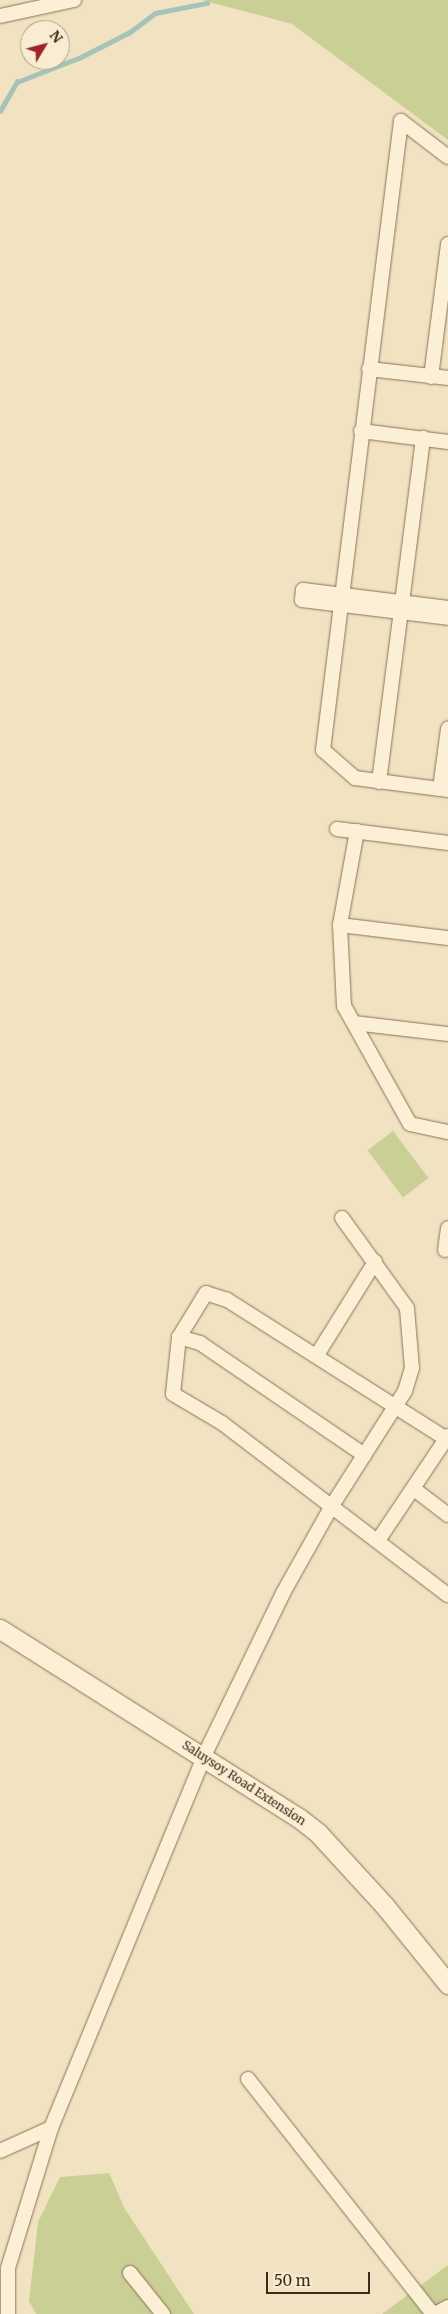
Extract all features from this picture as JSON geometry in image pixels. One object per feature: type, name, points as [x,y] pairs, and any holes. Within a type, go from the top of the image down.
[{"type":"main road","name":"Saluysoy Road Extension","points":[[0,1629],[204,1756],[318,1832],[384,1905],[448,1984]]},
{"type":"street","points":[[0,16],[74,0]]},
{"type":"street","points":[[448,157],[401,121],[339,599],[323,750],[355,778],[444,789],[448,729]]},
{"type":"street","points":[[431,377],[448,244]]},
{"type":"street","points":[[370,369],[448,378]]},
{"type":"street","points":[[361,431],[448,442]]},
{"type":"street","points":[[379,782],[423,438]]},
{"type":"street","points":[[339,599],[401,607],[448,618]]},
{"type":"street","points":[[401,607],[448,608]]},
{"type":"street","points":[[337,828],[448,843]]},
{"type":"street","points":[[357,831],[340,925],[344,1006],[410,1124],[448,1132]]},
{"type":"street","points":[[340,925],[448,938]]},
{"type":"street","points":[[354,1023],[448,1034]]},
{"type":"street","points":[[8,2314],[8,2268],[51,2128],[204,1756],[283,1594],[333,1504],[395,1406],[412,1368],[412,1330],[407,1308],[342,1218]]},
{"type":"street","points":[[445,1250],[448,1228]]},
{"type":"street","points":[[317,1356],[375,1262]]},
{"type":"street","points":[[379,1540],[447,1438],[227,1300],[206,1293],[179,1337],[173,1394],[222,1423],[333,1504],[448,1595]]},
{"type":"street","points":[[179,1337],[200,1343],[364,1455]]},
{"type":"street","points":[[414,1489],[448,1515]]},
{"type":"street","points":[[248,2079],[434,2314],[448,2306]]},
{"type":"street","points":[[0,2151],[51,2128]]},
{"type":"street","points":[[130,2273],[162,2314]]},
{"type":"green space","points":[[202,0],[448,0],[448,140],[292,24]]},
{"type":"green space","points":[[393,1131],[429,1178],[403,1197],[367,1150]]},
{"type":"green space","points":[[109,2173],[125,2209],[194,2314],[36,2314],[29,2301],[38,2222],[60,2177]]},
{"type":"green space","points":[[448,2265],[448,2314],[382,2314]]},
{"type":"waterway","points":[[0,111],[17,82],[81,57],[130,32],[155,13],[207,3]]}]
